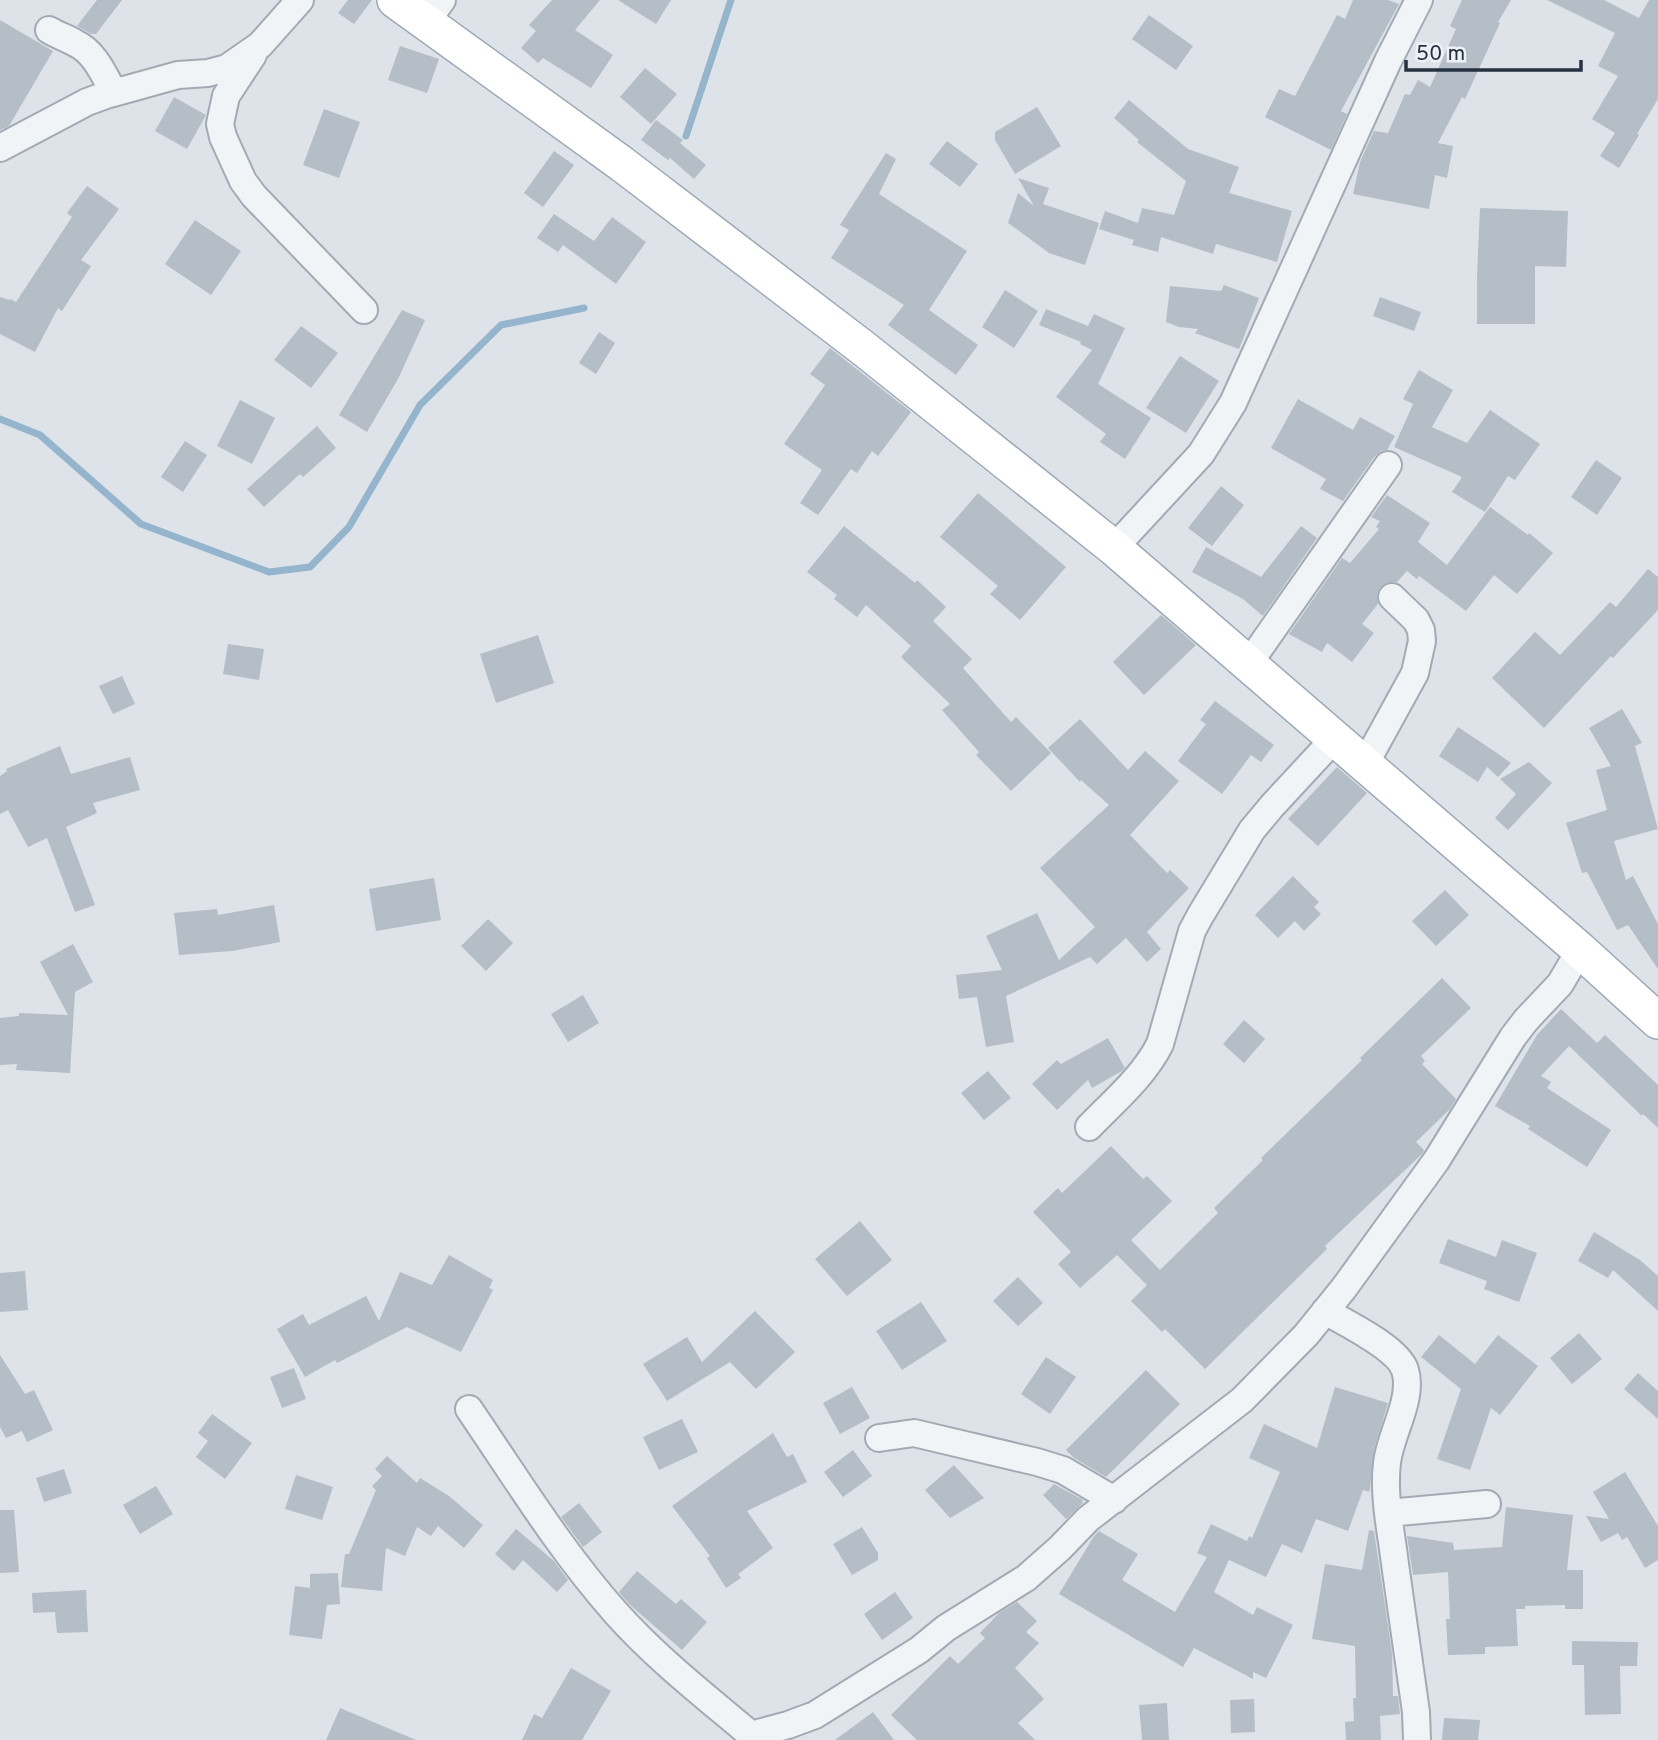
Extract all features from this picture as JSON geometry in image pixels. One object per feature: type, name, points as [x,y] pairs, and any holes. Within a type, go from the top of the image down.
[{"type":"main road","points":[[395,0],[434,11],[622,164],[863,348],[1114,548],[1580,950],[1658,1021]]},
{"type":"street","points":[[300,0],[260,45],[226,96],[220,124],[243,181],[254,196],[364,310]]},
{"type":"street","points":[[1114,548],[1201,454],[1233,402],[1388,61],[1419,0]]},
{"type":"street","points":[[49,30],[86,50],[96,60],[114,93]]},
{"type":"street","points":[[0,148],[87,102],[178,75],[208,73],[228,68],[260,45]]},
{"type":"street","points":[[1249,663],[1388,465]]},
{"type":"street","points":[[1365,764],[1415,673],[1422,641],[1416,620],[1392,597]]},
{"type":"street","points":[[1089,1128],[1153,1057],[1160,1044],[1192,931],[1252,830],[1335,738]]},
{"type":"street","points":[[469,1409],[570,1558],[617,1614],[651,1648],[752,1737],[815,1715],[919,1650],[946,1628],[1026,1578],[1088,1519],[1242,1400],[1306,1335],[1399,1214],[1436,1161],[1513,1037],[1560,984],[1580,950]]},
{"type":"street","points":[[1325,1311],[1387,1348],[1397,1356],[1406,1372],[1407,1394],[1388,1453],[1385,1474],[1416,1712],[1417,1740]]},
{"type":"street","points":[[879,1438],[914,1433],[1037,1462],[1063,1470],[1114,1500]]},
{"type":"street","points":[[1388,1513],[1486,1504]]},
{"type":"building","points":[[97,0],[122,0],[96,34],[91,34],[77,26]]},
{"type":"building","points":[[348,0],[372,0],[354,24],[338,13]]},
{"type":"building","points":[[552,0],[600,0],[575,30],[613,55],[591,88],[543,58],[538,63],[521,48],[536,31],[529,25]]},
{"type":"building","points":[[618,0],[671,0],[656,24]]},
{"type":"building","points":[[1353,0],[1388,0],[1399,4],[1341,111],[1347,114],[1331,150],[1265,117],[1279,89],[1295,96],[1337,15],[1345,19]]},
{"type":"building","points":[[1462,0],[1511,0],[1498,22],[1500,23],[1465,99],[1462,97],[1438,143],[1453,146],[1447,178],[1435,175],[1429,209],[1353,194],[1360,162],[1374,131],[1388,133],[1405,94],[1410,95],[1418,80],[1430,87],[1456,29],[1450,26]]},
{"type":"building","points":[[1547,0],[1604,0],[1639,18],[1649,0],[1658,0],[1658,99],[1619,168],[1600,156],[1615,133],[1592,119],[1618,76],[1598,66],[1615,33]]},
{"type":"building","points":[[1149,15],[1193,46],[1176,70],[1132,39]]},
{"type":"building","points":[[0,20],[53,51],[9,126],[0,130]]},
{"type":"building","points":[[400,46],[439,59],[427,93],[388,80]]},
{"type":"building","points":[[645,68],[677,94],[651,124],[620,97]]},
{"type":"building","points":[[174,97],[206,115],[187,149],[155,131]]},
{"type":"building","points":[[1129,100],[1188,149],[1239,167],[1229,193],[1292,211],[1277,262],[1216,244],[1213,254],[1161,237],[1158,252],[1132,245],[1134,240],[1099,229],[1105,211],[1138,223],[1142,208],[1174,215],[1186,181],[1137,142],[1139,140],[1114,118]]},
{"type":"building","points":[[1037,107],[1061,146],[1015,174],[995,140],[995,132]]},
{"type":"building","points":[[324,109],[360,122],[339,178],[303,165]]},
{"type":"building","points":[[656,120],[683,140],[680,143],[706,165],[694,179],[670,158],[668,160],[641,140]]},
{"type":"building","points":[[947,141],[978,164],[960,187],[929,164]]},
{"type":"building","points":[[554,151],[574,165],[543,207],[524,193]]},
{"type":"building","points":[[886,153],[896,159],[879,194],[967,251],[929,310],[978,345],[956,375],[888,325],[904,305],[831,258],[849,230],[840,225]]},
{"type":"building","points":[[1018,178],[1049,188],[1043,204],[1099,223],[1085,265],[1049,253],[1008,223],[1018,193],[1034,206]]},
{"type":"building","points":[[87,186],[119,209],[81,260],[91,266],[62,311],[58,308],[35,352],[0,334],[0,297],[16,302],[72,217],[67,213]]},
{"type":"building","points":[[1480,208],[1568,211],[1566,267],[1535,266],[1535,324],[1477,324]]},
{"type":"building","points":[[554,214],[594,241],[612,217],[646,242],[616,284],[563,245],[558,252],[537,238]]},
{"type":"building","points":[[195,220],[241,251],[211,295],[165,264]]},
{"type":"building","points":[[1224,285],[1259,298],[1239,349],[1195,333],[1198,329],[1179,327],[1166,322],[1170,286],[1221,291]]},
{"type":"building","points":[[1005,290],[1038,311],[1014,348],[982,327]]},
{"type":"building","points":[[1380,297],[1421,312],[1414,331],[1373,316]]},
{"type":"building","points":[[1046,309],[1088,326],[1094,314],[1125,328],[1098,384],[1151,418],[1125,459],[1100,442],[1106,434],[1056,397],[1092,350],[1080,344],[1081,342],[1039,325]]},
{"type":"building","points":[[402,310],[425,320],[398,379],[367,432],[339,415]]},
{"type":"building","points":[[301,326],[338,353],[311,388],[274,360]]},
{"type":"building","points":[[599,332],[615,343],[596,374],[579,363]]},
{"type":"building","points":[[830,348],[911,412],[878,456],[872,451],[857,473],[851,469],[818,515],[800,503],[822,470],[784,444],[825,385],[810,374]]},
{"type":"building","points":[[1180,356],[1219,381],[1186,433],[1146,408]]},
{"type":"building","points":[[1419,370],[1453,390],[1432,427],[1467,443],[1490,410],[1540,444],[1515,480],[1508,476],[1485,512],[1452,492],[1462,477],[1394,447],[1413,404],[1403,399]]},
{"type":"building","points":[[1298,399],[1353,430],[1360,417],[1395,436],[1387,450],[1375,456],[1343,501],[1320,489],[1326,479],[1271,448]]},
{"type":"building","points":[[240,400],[275,418],[252,464],[217,446]]},
{"type":"building","points":[[317,426],[336,448],[303,477],[300,474],[264,507],[247,489]]},
{"type":"building","points":[[185,441],[207,455],[183,492],[161,477]]},
{"type":"building","points":[[1596,460],[1622,478],[1597,515],[1571,497]]},
{"type":"building","points":[[1221,486],[1244,505],[1212,546],[1188,528]]},
{"type":"building","points":[[978,493],[1066,567],[1020,620],[990,594],[998,586],[940,537]]},
{"type":"building","points":[[1387,495],[1430,523],[1418,542],[1447,565],[1490,507],[1553,553],[1517,594],[1494,575],[1466,611],[1419,576],[1417,579],[1407,571],[1397,582],[1388,582],[1380,587],[1377,594],[1378,604],[1362,624],[1374,633],[1352,662],[1327,643],[1322,652],[1289,634],[1342,558],[1350,563],[1379,529],[1376,527],[1380,521],[1371,517]]},
{"type":"building","points":[[844,526],[915,583],[917,580],[946,607],[933,621],[972,659],[963,668],[1011,722],[1016,717],[1051,753],[1011,791],[976,755],[979,752],[942,710],[950,704],[901,657],[911,646],[866,605],[857,617],[834,599],[837,595],[807,572]]},
{"type":"building","points":[[1301,526],[1317,538],[1263,616],[1243,599],[1192,572],[1206,547],[1261,577]]},
{"type":"building","points":[[1648,569],[1658,577],[1658,610],[1544,728],[1492,678],[1535,632],[1560,655],[1610,602],[1616,607]]},
{"type":"building","points":[[1161,615],[1196,645],[1144,695],[1113,662]]},
{"type":"building","points":[[538,635],[554,683],[496,703],[480,654]]},
{"type":"building","points":[[228,644],[264,649],[259,680],[223,674]]},
{"type":"building","points":[[122,676],[135,704],[113,714],[99,686]]},
{"type":"building","points":[[1215,701],[1274,745],[1261,762],[1251,755],[1222,794],[1178,761],[1206,724],[1200,720]]},
{"type":"building","points":[[1622,709],[1642,743],[1635,746],[1658,829],[1614,841],[1626,880],[1633,876],[1658,924],[1658,969],[1628,925],[1617,930],[1587,872],[1582,873],[1566,823],[1607,810],[1596,770],[1611,766],[1589,728]]},
{"type":"building","points":[[1080,719],[1128,770],[1145,751],[1179,781],[1130,835],[1167,873],[1170,870],[1189,888],[1147,932],[1161,949],[1147,962],[1126,938],[1097,964],[1090,957],[1006,996],[1014,1042],[986,1047],[977,997],[959,999],[956,975],[1002,970],[986,936],[1037,913],[1059,960],[1095,927],[1040,868],[1109,805],[1081,780],[1080,782],[1048,748]]},
{"type":"building","points":[[1458,727],[1511,763],[1498,777],[1487,767],[1478,782],[1439,756]]},
{"type":"building","points":[[60,746],[71,774],[130,757],[140,790],[93,803],[97,813],[66,827],[95,905],[75,912],[47,838],[28,847],[8,810],[0,814],[0,776],[6,769]]},
{"type":"building","points":[[1529,762],[1552,783],[1508,830],[1495,818],[1516,794],[1500,779]]},
{"type":"building","points":[[1337,767],[1367,793],[1318,846],[1288,819]]},
{"type":"building","points":[[1293,876],[1319,902],[1314,907],[1321,914],[1304,931],[1295,921],[1278,938],[1255,915]]},
{"type":"building","points":[[434,878],[441,920],[376,931],[369,889]]},
{"type":"building","points":[[1445,890],[1469,915],[1436,946],[1412,921]]},
{"type":"building","points":[[274,905],[280,942],[232,951],[179,955],[174,913],[217,909],[218,915]]},
{"type":"building","points":[[488,919],[513,943],[486,971],[461,946]]},
{"type":"building","points":[[73,944],[93,982],[75,992],[70,1073],[16,1070],[17,1064],[0,1065],[0,1018],[19,1016],[19,1013],[68,1015],[40,962]]},
{"type":"building","points":[[1442,978],[1471,1008],[1421,1056],[1425,1061],[1422,1064],[1456,1099],[1450,1109],[1416,1142],[1424,1150],[1423,1153],[1325,1246],[1327,1249],[1205,1369],[1165,1329],[1162,1332],[1131,1301],[1147,1285],[1117,1255],[1080,1288],[1058,1264],[1071,1252],[1033,1212],[1058,1188],[1062,1193],[1111,1146],[1143,1179],[1147,1176],[1172,1201],[1131,1240],[1160,1270],[1218,1213],[1214,1208],[1263,1160],[1261,1158]]},
{"type":"building","points":[[583,995],[599,1023],[568,1042],[551,1014]]},
{"type":"building","points":[[1561,1009],[1597,1043],[1605,1035],[1658,1085],[1658,1128],[1569,1046],[1541,1076],[1551,1082],[1547,1088],[1611,1130],[1587,1167],[1528,1129],[1530,1126],[1495,1106],[1537,1035]]},
{"type":"building","points":[[1244,1020],[1265,1039],[1244,1063],[1223,1044]]},
{"type":"building","points":[[1108,1038],[1125,1068],[1122,1071],[1092,1088],[1088,1080],[1057,1110],[1032,1084],[1057,1060],[1061,1064]]},
{"type":"building","points":[[988,1071],[1011,1098],[984,1120],[961,1093]]},
{"type":"building","points":[[860,1221],[892,1260],[847,1296],[815,1259]]},
{"type":"building","points":[[1594,1232],[1640,1260],[1658,1276],[1658,1311],[1613,1270],[1608,1278],[1578,1261]]},
{"type":"building","points":[[1448,1239],[1496,1257],[1502,1240],[1537,1253],[1519,1302],[1484,1289],[1487,1281],[1439,1263]]},
{"type":"building","points":[[449,1255],[493,1280],[489,1288],[493,1290],[461,1352],[407,1327],[305,1377],[277,1329],[303,1314],[309,1325],[366,1296],[379,1321],[400,1272],[432,1285]]},
{"type":"building","points":[[25,1271],[28,1310],[0,1312],[0,1273]]},
{"type":"building","points":[[1018,1277],[1043,1303],[1018,1326],[993,1301]]},
{"type":"building","points":[[921,1302],[947,1341],[902,1370],[876,1331]]},
{"type":"building","points":[[755,1311],[795,1352],[756,1389],[730,1362],[667,1401],[643,1364],[687,1337],[702,1362]]},
{"type":"building","points":[[1579,1333],[1602,1359],[1572,1384],[1550,1358]]},
{"type":"building","points":[[1439,1335],[1475,1364],[1498,1335],[1538,1366],[1500,1415],[1491,1408],[1470,1470],[1437,1459],[1461,1389],[1421,1357]]},
{"type":"building","points":[[0,1355],[25,1394],[34,1390],[53,1430],[27,1442],[22,1431],[6,1438],[0,1427]]},
{"type":"building","points":[[1046,1357],[1076,1377],[1050,1414],[1021,1394]]},
{"type":"building","points":[[294,1368],[306,1399],[282,1408],[270,1377]]},
{"type":"building","points":[[1146,1370],[1180,1404],[1106,1477],[1074,1458],[1066,1450]]},
{"type":"building","points":[[1638,1373],[1658,1391],[1658,1419],[1624,1389]]},
{"type":"building","points":[[852,1387],[870,1418],[840,1434],[823,1403]]},
{"type":"building","points":[[1335,1387],[1388,1403],[1374,1449],[1369,1492],[1363,1490],[1348,1531],[1316,1519],[1302,1553],[1282,1544],[1266,1577],[1229,1560],[1214,1592],[1253,1615],[1257,1607],[1293,1625],[1266,1678],[1253,1672],[1253,1679],[1194,1648],[1183,1667],[1059,1594],[1099,1531],[1138,1554],[1122,1580],[1175,1612],[1207,1557],[1197,1553],[1211,1524],[1247,1541],[1249,1536],[1252,1538],[1280,1472],[1249,1458],[1264,1424],[1317,1448]]},
{"type":"building","points":[[212,1414],[252,1443],[225,1479],[196,1457],[208,1441],[198,1433]]},
{"type":"building","points":[[682,1419],[698,1452],[659,1470],[643,1437]]},
{"type":"building","points":[[773,1433],[787,1457],[793,1454],[807,1482],[747,1511],[773,1548],[738,1574],[741,1578],[726,1588],[707,1558],[710,1556],[672,1506]]},
{"type":"building","points":[[853,1450],[872,1476],[843,1497],[824,1472]]},
{"type":"building","points":[[387,1456],[417,1483],[420,1478],[449,1496],[483,1525],[464,1548],[438,1526],[431,1536],[417,1527],[405,1556],[386,1548],[382,1591],[341,1587],[345,1554],[349,1554],[376,1490],[372,1486],[382,1476],[375,1469]]},
{"type":"building","points":[[954,1465],[984,1498],[950,1518],[925,1490]]},
{"type":"building","points":[[64,1469],[72,1493],[44,1502],[36,1478]]},
{"type":"building","points":[[1625,1472],[1658,1526],[1658,1560],[1645,1568],[1627,1537],[1622,1540],[1618,1533],[1601,1542],[1586,1516],[1609,1519],[1593,1492]]},
{"type":"building","points":[[296,1475],[333,1487],[322,1520],[285,1509]]},
{"type":"building","points":[[1054,1484],[1083,1500],[1066,1519],[1043,1495]]},
{"type":"building","points":[[156,1486],[173,1514],[140,1534],[123,1505]]},
{"type":"building","points":[[579,1503],[602,1532],[583,1547],[561,1517]]},
{"type":"building","points":[[1506,1507],[1573,1515],[1567,1570],[1583,1570],[1583,1609],[1565,1609],[1565,1605],[1525,1606],[1525,1609],[1516,1609],[1518,1646],[1485,1647],[1485,1654],[1448,1655],[1448,1572],[1413,1575],[1407,1536],[1453,1543],[1454,1550],[1502,1547]]},
{"type":"building","points":[[0,1510],[14,1510],[19,1572],[0,1573]]},
{"type":"building","points":[[862,1527],[878,1553],[878,1560],[852,1575],[833,1544]]},
{"type":"building","points":[[516,1529],[554,1561],[568,1580],[557,1592],[523,1560],[514,1571],[495,1554]]},
{"type":"building","points":[[1369,1530],[1374,1531],[1392,1653],[1393,1696],[1398,1696],[1400,1714],[1380,1716],[1381,1740],[1346,1740],[1345,1722],[1354,1721],[1355,1646],[1312,1639],[1325,1564],[1362,1570]]},
{"type":"building","points":[[637,1571],[676,1604],[681,1599],[707,1622],[682,1650],[630,1605],[619,1592]]},
{"type":"building","points":[[338,1573],[340,1604],[327,1605],[322,1639],[289,1635],[295,1586],[310,1588],[310,1574]]},
{"type":"building","points":[[86,1590],[88,1632],[57,1633],[55,1612],[33,1613],[32,1593]]},
{"type":"building","points":[[895,1592],[913,1618],[882,1640],[864,1614]]},
{"type":"building","points":[[1017,1602],[1037,1621],[1026,1632],[1039,1643],[1015,1668],[1044,1699],[1018,1723],[1035,1740],[917,1740],[891,1715],[950,1656],[958,1664],[985,1638],[980,1633],[999,1613]]},
{"type":"building","points":[[1572,1641],[1638,1642],[1637,1666],[1620,1666],[1621,1714],[1585,1715],[1584,1665],[1572,1665]]},
{"type":"building","points":[[571,1668],[611,1691],[582,1740],[522,1740],[534,1714],[542,1718]]},
{"type":"building","points":[[1254,1699],[1255,1732],[1231,1733],[1230,1700]]},
{"type":"building","points":[[1167,1703],[1169,1740],[1142,1740],[1139,1705]]},
{"type":"building","points":[[340,1708],[416,1740],[326,1740]]},
{"type":"building","points":[[873,1712],[894,1740],[835,1740]]},
{"type":"building","points":[[1444,1718],[1480,1720],[1478,1740],[1442,1740]]},
{"type":"waterway","points":[[686,136],[731,0]]},
{"type":"waterway","points":[[0,419],[40,435],[141,524],[269,572],[310,567],[349,527],[420,405],[501,325],[584,308]]}]
